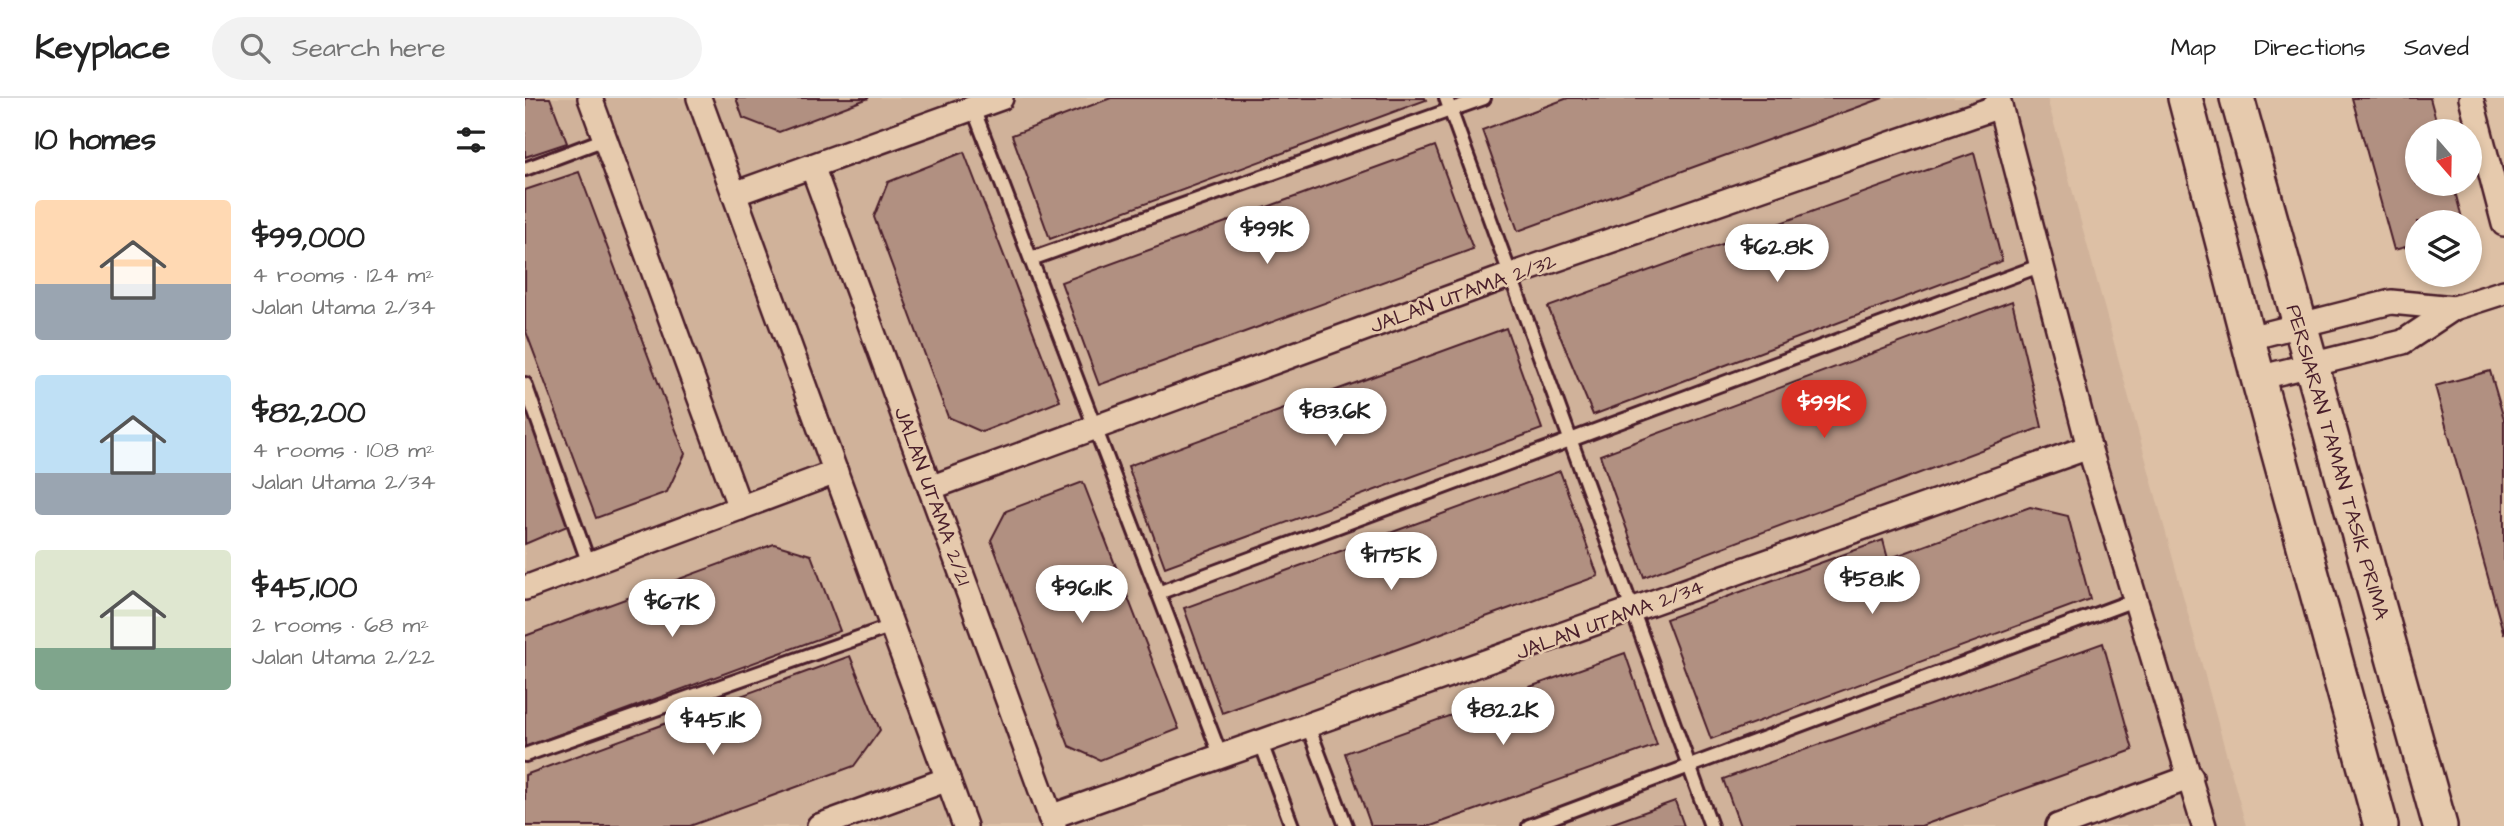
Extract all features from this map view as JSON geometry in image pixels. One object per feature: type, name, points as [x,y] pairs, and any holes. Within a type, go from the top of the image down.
[{"type":"main road","points":[[2185,98],[2258,378],[2381,826]]},
{"type":"main road","name":"PERSIARAN TAMAN TASIK PRIMA","points":[[2237,98],[2440,826]]},
{"type":"street","points":[[590,98],[740,508]]},
{"type":"street","points":[[699,98],[965,826]]},
{"type":"street","points":[[734,194],[1001,98]]},
{"type":"street","points":[[2470,98],[2504,225]]},
{"type":"street","points":[[1999,102],[2089,447],[2204,826]]},
{"type":"street","name":"JALAN UTAMA 2/32","points":[[930,488],[1511,275],[1999,102]]},
{"type":"street","name":"JALAN UTAMA 2/21","points":[[812,166],[1052,821]]},
{"type":"street","points":[[2258,378],[2403,342],[2454,307],[2504,292]]},
{"type":"street","points":[[2249,338],[2301,327],[2391,302],[2454,307]]},
{"type":"street","name":"JALAN UTAMA 2/34","points":[[1052,821],[1221,757],[2089,447]]},
{"type":"street","points":[[525,588],[836,472]]},
{"type":"street","points":[[2058,826],[2191,777]]},
{"type":"street","points":[[819,826],[948,779]]},
{"type":"lane","points":[[1031,259],[1449,104],[1484,98]]},
{"type":"lane","points":[[1449,104],[1711,826]]},
{"type":"lane","points":[[973,108],[1221,757]]},
{"type":"lane","points":[[525,169],[605,139]]},
{"type":"lane","points":[[1158,593],[2042,265]]},
{"type":"lane","points":[[525,384],[589,564]]},
{"type":"lane","points":[[1529,826],[2137,599]]},
{"type":"lane","points":[[525,755],[892,626]]},
{"type":"lane","points":[[1308,726],[1346,826]]},
{"type":"lane","points":[[1261,743],[1292,826]]},
{"type":"shaded area","points":[[525,98],[2047,98],[2246,826],[525,826]]},
{"type":"building","points":[[525,98],[550,98],[567,143],[525,157]]},
{"type":"building","points":[[736,98],[869,98],[779,132],[743,118]]},
{"type":"building","points":[[1111,98],[1426,100],[1050,239],[1012,135]]},
{"type":"building","points":[[1568,98],[1883,98],[1518,231],[1482,130]]},
{"type":"building","points":[[2352,98],[2430,98],[2436,119],[2405,119],[2405,196],[2456,196],[2460,210],[2405,210],[2405,247],[2394,250]]},
{"type":"building","points":[[1435,146],[1473,249],[1099,385],[1061,282]]},
{"type":"building","points":[[964,152],[1060,401],[982,432],[948,417],[874,217],[888,182]]},
{"type":"building","points":[[1974,153],[2002,261],[1593,415],[1548,307]]},
{"type":"building","points":[[579,172],[685,454],[667,492],[596,518],[525,329],[525,190]]},
{"type":"building","points":[[2012,301],[2042,427],[1644,577],[1600,455]]},
{"type":"building","points":[[1506,328],[1542,429],[1165,567],[1128,466]]},
{"type":"building","points":[[2490,371],[2504,419],[2504,635],[2435,386]]},
{"type":"building","points":[[525,395],[572,524],[525,544]]},
{"type":"building","points":[[1560,471],[1598,576],[1222,713],[1184,608]]},
{"type":"building","points":[[1083,482],[1179,729],[1100,760],[1069,746],[991,540],[1006,511]]},
{"type":"building","points":[[2030,507],[2068,516],[2090,599],[1711,739],[1666,619],[1883,540],[1888,559]]},
{"type":"building","points":[[774,544],[811,555],[840,631],[525,747],[525,636]]},
{"type":"building","points":[[2103,643],[2133,750],[1921,826],[1740,826],[1723,779]]},
{"type":"building","points":[[1625,653],[1657,745],[1431,826],[1371,826],[1345,753]]},
{"type":"building","points":[[850,656],[880,730],[854,766],[690,826],[525,826],[525,775]]},
{"type":"building","points":[[1675,801],[1684,826],[1605,826]]}]
